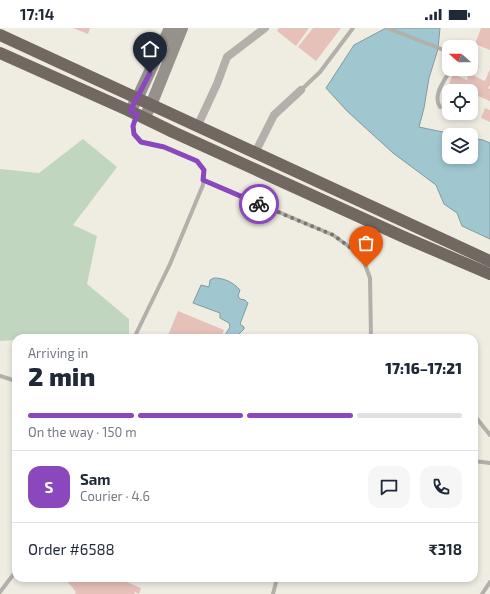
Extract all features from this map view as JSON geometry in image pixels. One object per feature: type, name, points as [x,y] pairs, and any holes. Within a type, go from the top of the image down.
[{"type":"highway","points":[[0,35],[490,261]]},
{"type":"highway","points":[[0,53],[137,114],[406,238],[490,274]]},
{"type":"main road","points":[[137,114],[138,99],[170,28]]},
{"type":"main road","points":[[137,114],[150,105],[182,28]]},
{"type":"street","points":[[197,127],[217,84],[227,57],[265,28]]},
{"type":"street","points":[[255,153],[274,115],[301,90]]},
{"type":"lane","points":[[301,90],[320,72],[353,28]]},
{"type":"lane","points":[[387,28],[442,49]]},
{"type":"lane","points":[[440,107],[437,102],[437,95],[447,76]]},
{"type":"lane","points":[[136,334],[170,264],[203,185],[204,170],[197,161],[164,147],[141,142],[134,134],[133,126],[137,114]]},
{"type":"lane","points":[[203,180],[333,235],[362,256],[370,278],[371,334]]},
{"type":"lane","points":[[0,376],[12,380]]},
{"type":"lane","points":[[478,420],[490,435]]},
{"type":"lane","points":[[478,461],[490,462]]},
{"type":"lane","points":[[0,592],[12,576]]},
{"type":"lane","points":[[273,594],[276,582]]},
{"type":"lane","points":[[482,594],[490,582]]},
{"type":"green space","points":[[83,139],[117,167],[73,225],[97,236],[87,284],[129,319],[129,334],[12,334],[12,340],[0,341],[0,169],[39,173]]},
{"type":"water","points":[[386,28],[440,28],[438,49],[429,78],[419,127],[442,132],[442,164],[478,164],[478,139],[490,143],[490,239],[462,226],[457,213],[444,204],[436,185],[393,153],[347,111],[326,88],[354,45]]},
{"type":"water","points":[[214,278],[221,279],[231,283],[240,290],[238,296],[240,299],[245,300],[248,303],[240,324],[244,327],[244,329],[239,334],[226,334],[230,327],[229,323],[220,318],[220,313],[193,303],[201,285],[209,287],[210,280]]},
{"type":"building","points":[[73,28],[90,28],[88,34]]},
{"type":"building","points":[[279,28],[309,28],[296,46],[277,31]]},
{"type":"building","points":[[313,28],[341,28],[316,61],[298,47]]},
{"type":"building","points":[[481,28],[490,28],[490,50],[478,45],[478,40],[476,40]]},
{"type":"building","points":[[490,69],[490,85],[488,88],[490,89],[490,101],[478,96],[478,84],[449,84],[452,76],[458,76],[467,80],[468,76],[474,76],[485,81]]},
{"type":"building","points":[[485,108],[490,110],[490,122],[481,118]]},
{"type":"building","points":[[178,311],[224,330],[222,334],[169,334]]},
{"type":"building","points":[[68,582],[127,582],[141,588],[139,594],[135,592],[134,594],[75,594],[76,592]]},
{"type":"way so far","points":[[259,204],[333,235],[362,256],[366,267]]},
{"type":"route","points":[[150,73],[138,99],[130,111],[137,114],[133,126],[134,134],[141,142],[164,147],[197,161],[204,170],[203,180],[259,204]]}]
